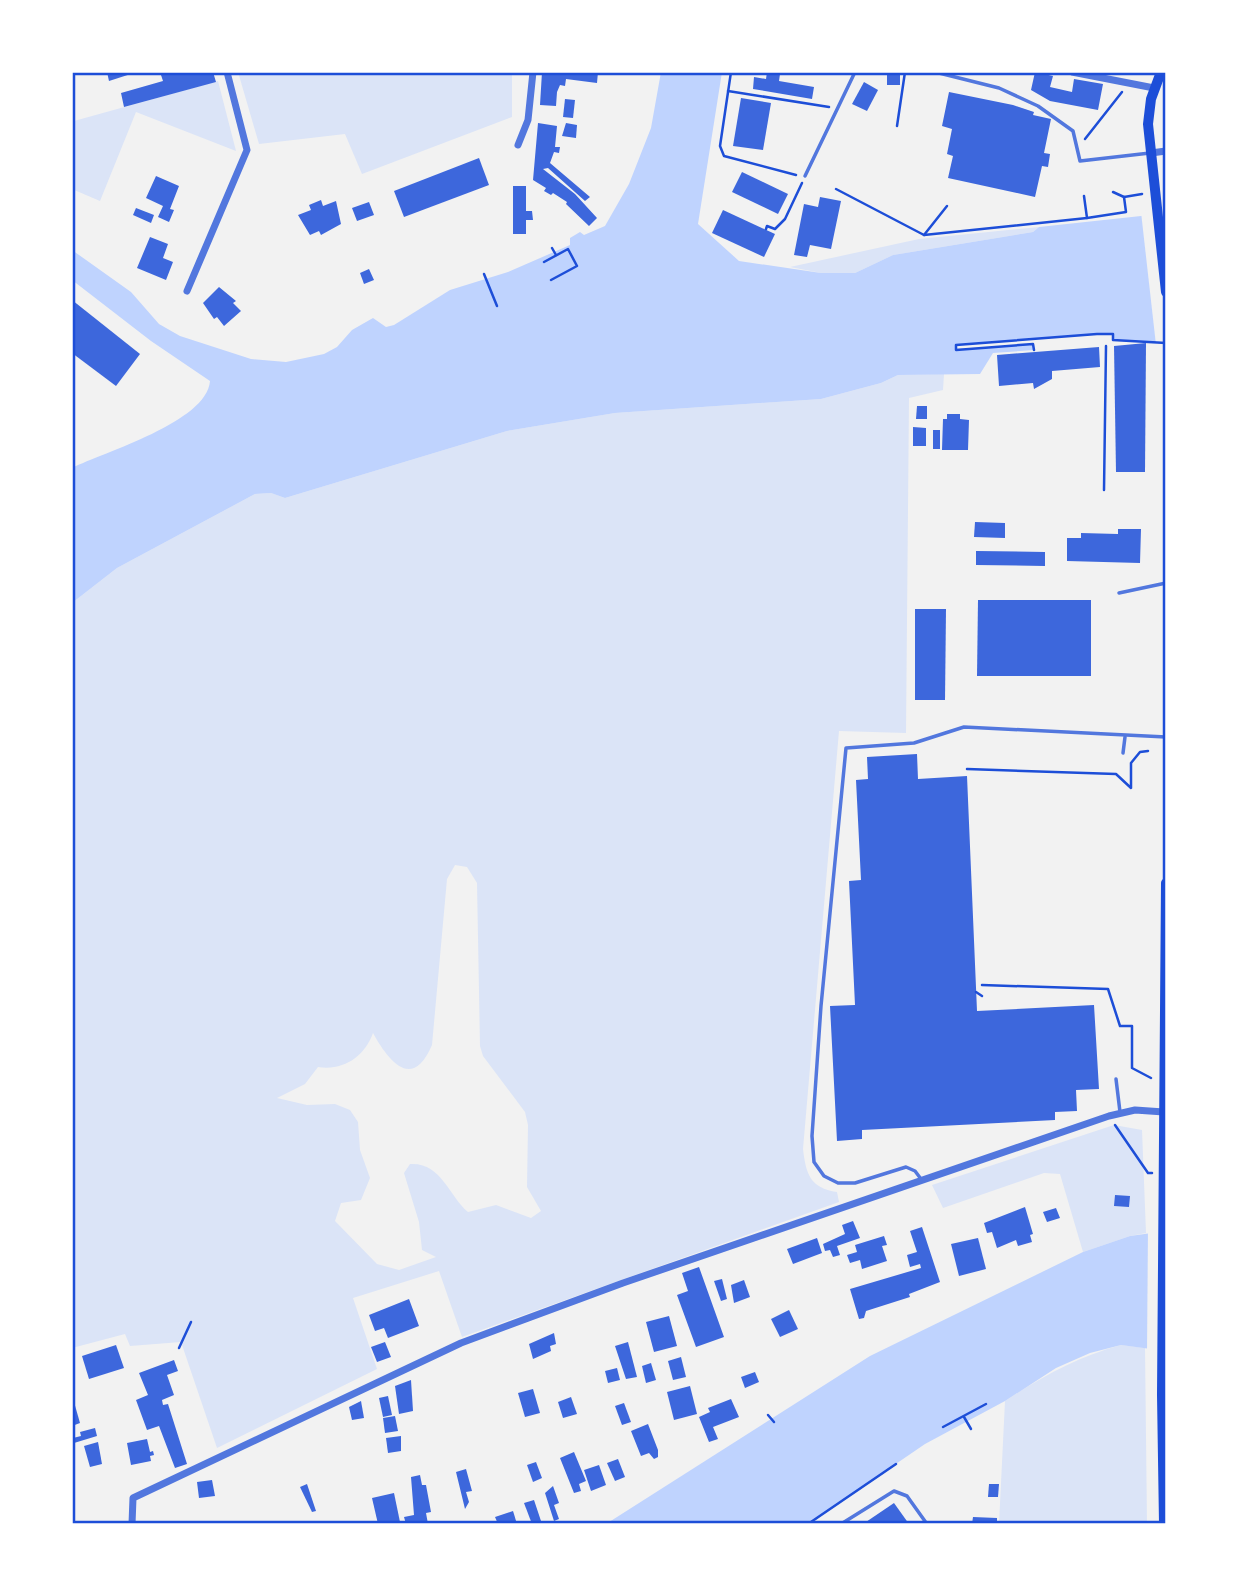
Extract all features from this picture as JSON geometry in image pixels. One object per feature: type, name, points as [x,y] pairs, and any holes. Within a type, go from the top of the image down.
[{"type":"main road","points":[[1161,72],[1154,88],[1148,124],[1166,292]]},
{"type":"main road","points":[[1164,1524],[1162,1373],[1166,883]]},
{"type":"street","points":[[187,291],[247,150],[227,72]]},
{"type":"street","points":[[518,145],[528,120],[533,72]]},
{"type":"street","points":[[1072,72],[1131,81],[1154,88]]},
{"type":"street","points":[[1150,153],[1166,151]]},
{"type":"street","points":[[132,1524],[133,1498],[461,1343],[623,1283],[1109,1116],[1120,1113],[1164,1112]]},
{"type":"lane","points":[[805,176],[855,72]]},
{"type":"lane","points":[[935,72],[999,88],[1038,106],[1073,131],[1080,161],[1150,153]]},
{"type":"lane","points":[[1119,593],[1166,583]]},
{"type":"lane","points":[[922,1181],[915,1171],[906,1167],[855,1183],[838,1183],[824,1176],[813,1156],[821,1006],[846,748],[914,743],[964,727],[1166,737]]},
{"type":"lane","points":[[1123,753],[1125,737]]},
{"type":"lane","points":[[1116,1079],[1120,1113]]},
{"type":"lane","points":[[841,1524],[894,1491],[907,1496],[927,1524]]},
{"type":"path","points":[[731,72],[720,146],[724,156],[805,176],[785,219],[775,229],[767,226],[766,229]]},
{"type":"path","points":[[897,126],[905,72]]},
{"type":"path","points":[[1078,147],[1131,81]]},
{"type":"path","points":[[728,91],[838,108]]},
{"type":"path","points":[[836,189],[924,235],[1126,212],[1124,197]]},
{"type":"path","points":[[1113,192],[1124,197],[1138,196]]},
{"type":"path","points":[[1084,196],[1087,218]]},
{"type":"path","points":[[924,235],[947,206]]},
{"type":"path","points":[[552,248],[556,256]]},
{"type":"path","points":[[544,262],[568,249],[577,266],[551,280]]},
{"type":"path","points":[[484,274],[497,306]]},
{"type":"path","points":[[1034,350],[1033,344],[956,350],[956,345],[1097,334],[1113,334],[1113,340],[1166,342]]},
{"type":"path","points":[[1104,490],[1106,346]]},
{"type":"path","points":[[967,769],[1116,774],[1131,788],[1131,763],[1140,752],[1148,751]]},
{"type":"path","points":[[982,985],[1108,989],[1120,1026],[1132,1026],[1132,1068],[1149,1079]]},
{"type":"path","points":[[976,992],[982,996]]},
{"type":"path","points":[[1109,1116],[1148,1173],[1163,1174]]},
{"type":"path","points":[[180,1348],[191,1322]]},
{"type":"path","points":[[943,1427],[986,1404]]},
{"type":"path","points":[[768,1415],[774,1422]]},
{"type":"path","points":[[964,1417],[971,1429]]},
{"type":"path","points":[[808,1524],[896,1464]]},
{"type":"shaded area","points":[[238,72],[512,72],[512,117],[362,174],[345,134],[259,144]]},
{"type":"shaded area","points":[[218,81],[236,151],[136,112],[100,201],[72,189],[72,119],[74,121]]},
{"type":"shaded area","points":[[1039,227],[1033,232],[893,255],[855,273],[821,273],[790,267],[919,239]]},
{"type":"shaded area","points":[[944,374],[943,390],[909,398],[906,733],[839,731],[803,1149],[811,1178],[821,1187],[837,1192],[839,1202],[462,1337],[439,1271],[353,1298],[377,1369],[217,1448],[181,1342],[130,1346],[125,1334],[72,1348],[72,603],[117,568],[255,494],[271,493],[285,498],[507,431],[615,413],[821,399],[881,383],[898,375]],"holes":[[[455,865],[467,867],[477,883],[480,1046],[483,1056],[525,1112],[528,1125],[527,1187],[541,1211],[531,1218],[496,1205],[468,1212],[437,1174],[421,1165],[410,1164],[404,1173],[419,1222],[422,1250],[436,1257],[399,1270],[377,1264],[335,1221],[341,1203],[361,1200],[370,1178],[360,1150],[358,1122],[350,1110],[335,1104],[307,1105],[277,1098],[305,1084],[318,1067],[336,1067],[352,1060],[365,1049],[373,1033],[386,1053],[401,1067],[416,1067],[424,1059],[432,1045],[447,879]]]},
{"type":"shaded area","points":[[1114,1125],[1142,1130],[1146,1233],[1083,1252],[1060,1174],[1044,1173],[943,1208],[932,1185]]},
{"type":"shaded area","points":[[1121,1345],[1145,1348],[1147,1524],[999,1524],[1005,1401],[1061,1368]]},
{"type":"water","points":[[661,72],[722,72],[698,224],[739,261],[821,273],[855,273],[893,255],[1033,232],[1039,227],[1141,216],[1166,209],[1166,343],[1113,340],[1113,335],[1097,334],[956,345],[956,349],[1033,344],[1034,350],[993,353],[980,374],[898,375],[881,383],[821,399],[615,413],[507,431],[285,498],[271,493],[255,494],[117,568],[72,603],[72,468],[152,434],[173,422],[192,410],[205,396],[210,381],[151,341],[72,280],[72,250],[131,292],[159,324],[180,336],[251,359],[286,362],[324,354],[337,347],[352,330],[373,318],[386,327],[394,325],[450,290],[508,272],[570,245],[570,238],[580,232],[584,235],[605,226],[629,184],[651,128]]},
{"type":"water","points":[[1166,1231],[1166,1351],[1121,1345],[1090,1353],[1056,1368],[1005,1401],[925,1444],[808,1524],[606,1524],[870,1356],[1083,1252],[1130,1236]]},
{"type":"pier","points":[[1166,206],[1166,346],[1156,345],[1141,212]]},
{"type":"pier","points":[[1166,1227],[1166,1354],[1147,1352],[1148,1229]]},
{"type":"building","points":[[107,72],[137,72],[109,81]]},
{"type":"building","points":[[160,72],[213,72],[216,82],[124,107],[121,93],[163,81]]},
{"type":"building","points":[[542,72],[598,72],[597,83],[566,79],[565,86],[560,85],[557,92],[556,106],[540,105]]},
{"type":"building","points":[[767,72],[780,74],[779,81],[814,87],[812,99],[753,89],[754,77],[766,79]]},
{"type":"building","points":[[887,72],[900,72],[900,85],[887,85]]},
{"type":"building","points":[[1035,72],[1053,76],[1050,87],[1072,92],[1074,79],[1103,84],[1098,110],[1050,101],[1031,90]]},
{"type":"building","points":[[864,82],[878,90],[867,111],[852,104]]},
{"type":"building","points":[[949,92],[1013,105],[1034,112],[1033,115],[1051,119],[1044,153],[1050,154],[1048,167],[1042,166],[1035,197],[948,178],[953,156],[947,154],[952,129],[942,126]]},
{"type":"building","points":[[741,98],[771,103],[763,150],[733,146]]},
{"type":"building","points":[[565,99],[575,100],[573,118],[563,117]]},
{"type":"building","points":[[538,123],[557,126],[555,147],[560,147],[559,153],[554,152],[550,163],[590,197],[585,201],[548,168],[543,169],[575,194],[597,218],[589,226],[567,202],[544,191],[546,188],[533,180]]},
{"type":"building","points":[[566,123],[577,125],[576,138],[562,136]]},
{"type":"building","points":[[479,158],[489,185],[404,217],[394,191]]},
{"type":"building","points":[[742,172],[788,194],[778,214],[732,192]]},
{"type":"building","points":[[156,176],[179,186],[170,209],[174,210],[169,222],[158,217],[163,206],[146,198]]},
{"type":"building","points":[[513,186],[526,186],[526,211],[532,211],[533,220],[526,220],[526,234],[513,234]]},
{"type":"building","points":[[820,197],[841,201],[831,249],[810,245],[807,257],[794,255],[804,204],[818,207]]},
{"type":"building","points":[[321,200],[323,206],[336,201],[341,224],[321,235],[319,231],[310,235],[298,215],[311,210],[309,205]]},
{"type":"building","points":[[369,202],[374,215],[357,221],[352,208]]},
{"type":"building","points":[[136,208],[154,215],[151,223],[133,215]]},
{"type":"building","points":[[723,210],[775,234],[764,257],[712,233]]},
{"type":"building","points":[[150,237],[168,244],[163,258],[173,262],[166,280],[137,268]]},
{"type":"building","points":[[369,269],[374,280],[364,284],[360,273]]},
{"type":"building","points":[[219,287],[236,301],[233,303],[241,311],[224,326],[217,317],[214,319],[203,303]]},
{"type":"building","points":[[72,300],[140,354],[116,386],[72,353]]},
{"type":"building","points":[[1146,343],[1145,472],[1116,472],[1114,346]]},
{"type":"building","points":[[1099,347],[1100,367],[1052,371],[1052,379],[1034,389],[1033,383],[999,386],[997,355]]},
{"type":"building","points":[[917,406],[927,406],[927,419],[916,419]]},
{"type":"building","points":[[947,414],[960,414],[960,419],[969,420],[968,450],[942,450],[943,419],[947,419]]},
{"type":"building","points":[[913,427],[926,428],[926,446],[913,446]]},
{"type":"building","points":[[933,430],[940,430],[940,449],[933,449]]},
{"type":"building","points":[[975,522],[1005,523],[1005,538],[974,537]]},
{"type":"building","points":[[1118,529],[1141,529],[1140,563],[1067,561],[1067,538],[1081,538],[1081,533],[1118,534]]},
{"type":"building","points":[[976,551],[1045,552],[1045,566],[976,565]]},
{"type":"building","points":[[978,600],[1091,600],[1091,676],[977,676]]},
{"type":"building","points":[[915,609],[946,609],[945,700],[915,700]]},
{"type":"building","points":[[917,754],[918,779],[967,776],[977,1011],[1094,1005],[1099,1089],[1076,1090],[1077,1111],[1055,1112],[1055,1120],[862,1130],[862,1139],[837,1141],[830,1006],[855,1005],[849,881],[861,880],[856,780],[868,779],[867,757]]},
{"type":"building","points":[[1115,1195],[1130,1196],[1129,1207],[1114,1206]]},
{"type":"building","points":[[1025,1207],[1033,1234],[1030,1235],[1032,1242],[1018,1246],[1016,1240],[997,1248],[992,1232],[987,1233],[984,1223]]},
{"type":"building","points":[[1056,1208],[1060,1218],[1047,1222],[1043,1212]]},
{"type":"building","points":[[853,1221],[860,1238],[837,1246],[840,1255],[833,1257],[830,1250],[825,1251],[823,1244],[845,1234],[842,1225]]},
{"type":"building","points":[[922,1227],[940,1282],[909,1294],[910,1297],[866,1311],[864,1318],[859,1319],[850,1289],[921,1268],[920,1264],[910,1267],[907,1255],[917,1252],[910,1231]]},
{"type":"building","points":[[884,1236],[887,1245],[882,1246],[887,1261],[862,1269],[860,1260],[850,1263],[847,1255],[857,1252],[855,1245]]},
{"type":"building","points":[[817,1238],[822,1253],[793,1264],[787,1249]]},
{"type":"building","points":[[978,1238],[986,1269],[959,1276],[951,1244]]},
{"type":"building","points":[[699,1267],[724,1337],[696,1347],[677,1295],[688,1291],[682,1273]]},
{"type":"building","points":[[722,1279],[727,1299],[721,1301],[714,1281]]},
{"type":"building","points":[[744,1280],[750,1297],[734,1303],[731,1285]]},
{"type":"building","points":[[409,1299],[419,1326],[388,1338],[384,1328],[375,1331],[369,1315]]},
{"type":"building","points":[[789,1310],[798,1329],[780,1337],[771,1319]]},
{"type":"building","points":[[669,1316],[677,1346],[654,1352],[646,1322]]},
{"type":"building","points":[[554,1333],[556,1344],[550,1346],[551,1351],[533,1359],[529,1344]]},
{"type":"building","points":[[385,1342],[391,1357],[377,1362],[371,1347]]},
{"type":"building","points":[[628,1342],[637,1377],[626,1379],[615,1346]]},
{"type":"building","points":[[116,1345],[124,1368],[89,1379],[82,1356]]},
{"type":"building","points":[[681,1357],[686,1377],[673,1380],[668,1361]]},
{"type":"building","points":[[174,1360],[178,1371],[167,1375],[174,1395],[162,1400],[163,1405],[168,1404],[187,1464],[175,1468],[159,1426],[147,1430],[136,1400],[148,1395],[139,1373]]},
{"type":"building","points":[[651,1363],[656,1380],[646,1383],[642,1366]]},
{"type":"building","points":[[617,1368],[620,1380],[608,1383],[605,1371]]},
{"type":"building","points":[[755,1372],[759,1382],[745,1388],[741,1377]]},
{"type":"building","points":[[411,1380],[413,1411],[399,1414],[395,1386]]},
{"type":"building","points":[[690,1386],[697,1414],[674,1420],[667,1392]]},
{"type":"building","points":[[533,1389],[540,1413],[525,1417],[518,1393]]},
{"type":"building","points":[[72,1395],[80,1423],[72,1426]]},
{"type":"building","points":[[388,1396],[392,1415],[383,1417],[379,1398]]},
{"type":"building","points":[[571,1397],[577,1414],[563,1418],[558,1402]]},
{"type":"building","points":[[731,1399],[739,1417],[713,1427],[718,1439],[709,1442],[699,1417],[710,1412],[708,1408]]},
{"type":"building","points":[[361,1401],[364,1418],[352,1420],[349,1407]]},
{"type":"building","points":[[624,1403],[631,1422],[622,1425],[615,1406]]},
{"type":"building","points":[[395,1416],[398,1431],[385,1433],[383,1418]]},
{"type":"building","points":[[648,1424],[658,1450],[658,1457],[654,1459],[649,1453],[641,1456],[631,1431]]},
{"type":"building","points":[[95,1428],[97,1436],[74,1443],[73,1438],[81,1436],[80,1432]]},
{"type":"building","points":[[401,1436],[401,1451],[388,1453],[386,1438]]},
{"type":"building","points":[[147,1439],[150,1452],[153,1451],[154,1455],[150,1456],[151,1461],[131,1465],[127,1443]]},
{"type":"building","points":[[98,1442],[102,1464],[90,1467],[84,1446]]},
{"type":"building","points":[[574,1452],[586,1481],[579,1484],[581,1491],[574,1493],[560,1458]]},
{"type":"building","points":[[618,1459],[625,1477],[615,1481],[607,1463]]},
{"type":"building","points":[[536,1462],[542,1478],[533,1482],[527,1465]]},
{"type":"building","points":[[599,1465],[606,1485],[591,1491],[584,1470]]},
{"type":"building","points":[[466,1469],[472,1491],[466,1492],[469,1502],[465,1509],[456,1472]]},
{"type":"building","points":[[420,1475],[422,1485],[426,1485],[431,1512],[426,1513],[428,1524],[406,1524],[404,1517],[414,1515],[411,1477]]},
{"type":"building","points":[[212,1480],[215,1496],[199,1498],[197,1482]]},
{"type":"building","points":[[307,1484],[316,1511],[312,1512],[300,1487]]},
{"type":"building","points":[[989,1484],[999,1484],[998,1497],[988,1497]]},
{"type":"building","points":[[553,1486],[559,1503],[554,1505],[559,1519],[554,1521],[545,1493]]},
{"type":"building","points":[[394,1493],[400,1522],[378,1524],[372,1498]]},
{"type":"building","points":[[534,1500],[542,1524],[532,1524],[524,1503]]},
{"type":"building","points":[[894,1503],[909,1524],[863,1524]]},
{"type":"building","points":[[513,1511],[517,1524],[498,1524],[495,1517]]},
{"type":"building","points":[[973,1517],[997,1518],[997,1524],[972,1524]]}]
